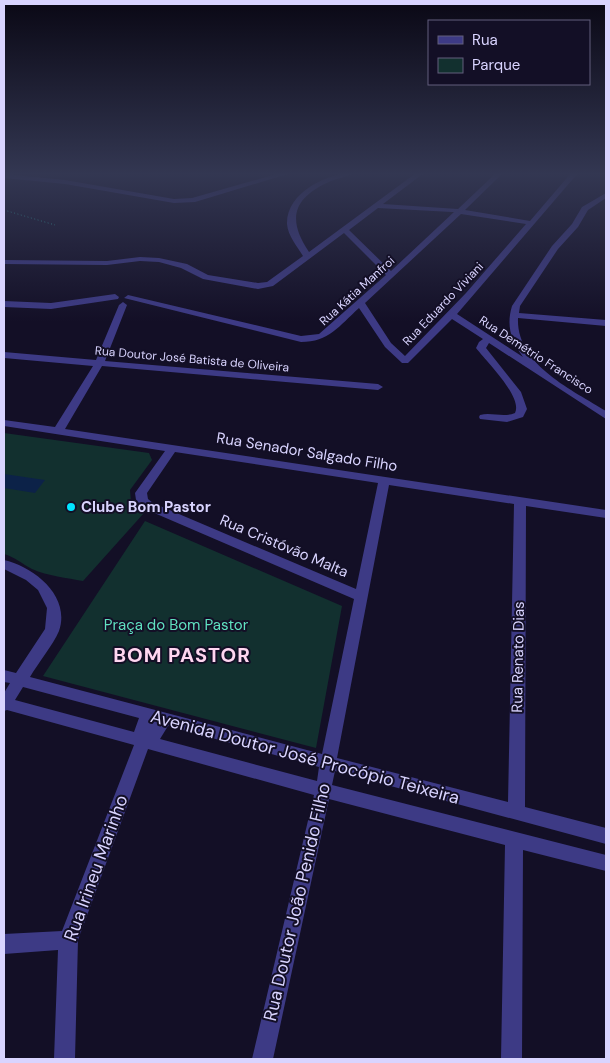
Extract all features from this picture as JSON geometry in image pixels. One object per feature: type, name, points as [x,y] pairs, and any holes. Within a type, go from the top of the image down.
[{"type":"street","points":[[291,223],[296,239],[308,257]]},
{"type":"street","points":[[4,262],[107,263],[159,260],[184,266],[206,277],[258,286],[270,284],[352,223]]},
{"type":"street","name":"Rua Kátia Manfroi","points":[[126,302],[147,304],[301,339],[314,339],[322,336],[448,223]]},
{"type":"street","points":[[523,223],[531,224]]},
{"type":"street","points":[[540,373],[512,331],[513,315],[522,294],[555,248],[577,223]]},
{"type":"street","name":"Rua Eduardo Viviani","points":[[360,303],[388,345],[405,360],[452,315],[495,269],[531,224]]},
{"type":"street","points":[[344,229],[391,275]]},
{"type":"street","points":[[4,304],[51,306],[90,300],[126,302],[99,364],[58,431]]},
{"type":"street","name":"Rua Demétrio Francisco","points":[[452,315],[606,416]]},
{"type":"street","points":[[513,315],[606,323]]},
{"type":"street","points":[[484,417],[503,418],[518,416],[522,412],[523,406],[508,379],[480,348],[489,339]]},
{"type":"street","name":"Rua Doutor José Batista de Oliveira","points":[[4,355],[378,387]]},
{"type":"street","name":"Rua Senador Salgado Filho","points":[[4,423],[606,514]]},
{"type":"street","name":"Rua Cristóvão Malta","points":[[172,448],[141,493],[142,500],[149,506],[361,597]]},
{"type":"street","name":"Rua Doutor João Penido Filho","points":[[262,1059],[323,790],[384,480]]},
{"type":"street","name":"Rua Renato Dias","points":[[516,812],[520,501]]},
{"type":"street","points":[[4,564],[31,577],[43,587],[54,608],[52,630],[4,704]]},
{"type":"street","name":"Avenida Doutor José Procópio Teixeira","points":[[4,676],[156,718],[606,836]]},
{"type":"street","name":"Avenida Doutor José Procópio Teixeira","points":[[4,704],[323,790],[606,863]]},
{"type":"street","name":"Rua Irineu Marinho","points":[[64,1059],[68,940],[143,741],[156,732],[156,718]]},
{"type":"street","points":[[512,1059],[514,838]]},
{"type":"street","points":[[4,944],[68,940]]},
{"type":"path","points":[[46,223],[54,225]]},
{"type":"green space","name":"Clube Bom Pastor","points":[[4,433],[149,453],[152,460],[130,490],[131,502],[144,513],[83,581],[38,571],[4,554]]},
{"type":"green space","name":"Praça do Bom Pastor","points":[[145,521],[342,606],[316,748],[43,676]]},
{"type":"water","points":[[4,474],[45,480],[35,493],[4,488]]},
{"type":"place","name":"Clube Bom Pastor","points":[[71,507]]},
{"type":"district","name":"BOM PASTOR","points":[[182,655]]}]
